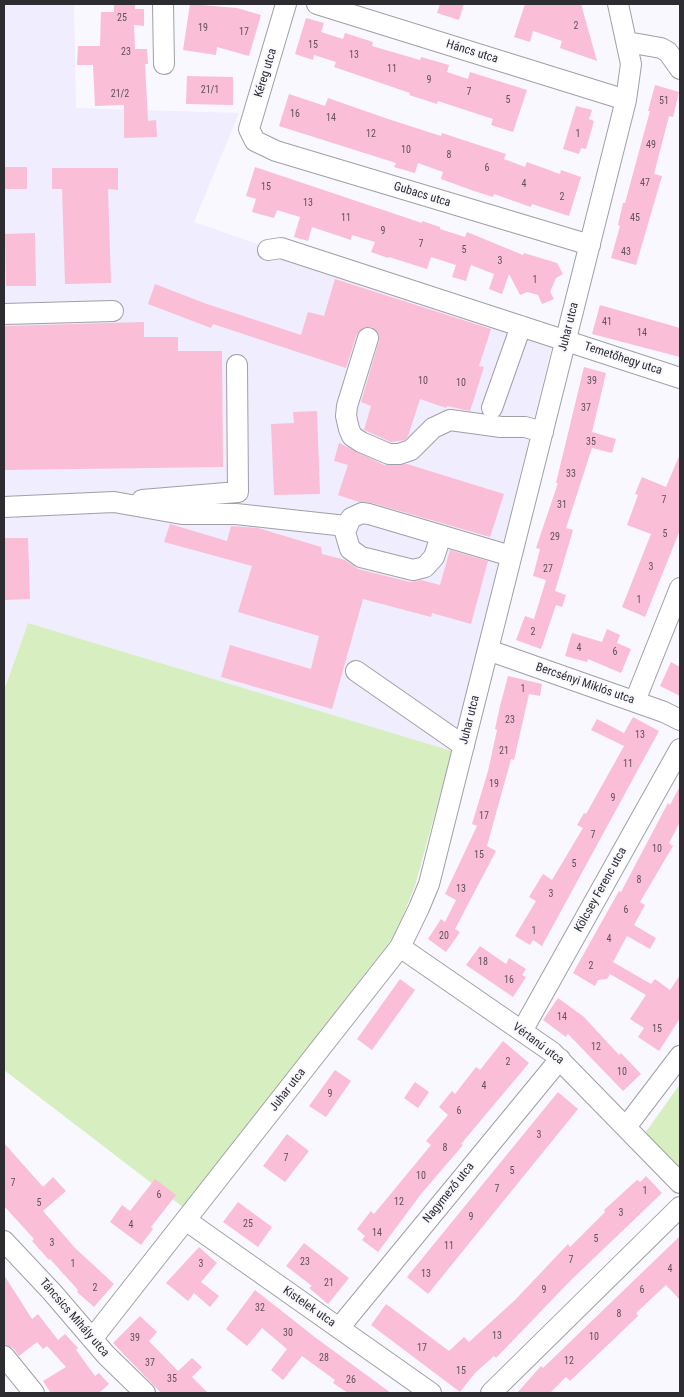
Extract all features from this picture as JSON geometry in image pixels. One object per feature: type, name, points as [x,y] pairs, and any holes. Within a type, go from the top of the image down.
[{"type":"street","points":[[163,4],[164,64]]},
{"type":"street","name":"Kéreg utca","points":[[254,141],[249,129],[286,4]]},
{"type":"street","name":"Háncs utca","points":[[317,4],[626,100]]},
{"type":"street","name":"Juhar utca","points":[[92,1339],[187,1221],[400,947],[429,884],[626,100],[631,64],[618,4]]},
{"type":"street","points":[[627,42],[661,48],[668,52],[680,69]]},
{"type":"street","name":"Gubacs utca","points":[[254,141],[276,151],[590,245]]},
{"type":"street","name":"Temetőhegy utca","points":[[268,250],[281,248],[680,378]]},
{"type":"street","points":[[4,314],[113,310]]},
{"type":"street","points":[[492,408],[521,326]]},
{"type":"street","points":[[368,338],[346,411],[348,429],[352,436],[361,442],[390,454],[399,454],[411,450],[433,428],[450,420],[501,427],[525,427],[543,432]]},
{"type":"street","points":[[4,506],[114,502],[238,492],[237,365]]},
{"type":"street","points":[[114,502],[182,514],[236,514],[346,526]]},
{"type":"street","points":[[441,536],[437,551],[430,562],[419,569],[413,570],[361,557],[350,549],[346,538],[346,526],[351,518],[362,513],[511,556]]},
{"type":"street","points":[[635,701],[680,588]]},
{"type":"street","name":"Bercsényi Miklós utca","points":[[488,650],[635,701],[680,720]]},
{"type":"street","points":[[356,671],[464,746]]},
{"type":"street","name":"Kölcsey Ferenc utca","points":[[522,1031],[680,750]]},
{"type":"street","name":"Vértanú utca","points":[[400,947],[560,1059],[680,1183]]},
{"type":"street","points":[[626,1127],[680,1056]]},
{"type":"street","name":"Nagymező utca","points":[[339,1328],[560,1059]]},
{"type":"street","points":[[491,1393],[680,1207]]},
{"type":"street","name":"Kistelek utca","points":[[187,1221],[431,1393]]},
{"type":"street","name":"Táncsics Mihály utca","points":[[4,1241],[92,1339],[145,1393]]},
{"type":"street","points":[[4,1356],[34,1393]]},
{"type":"shaded area","points":[[4,4],[74,4],[76,108],[239,113],[194,222],[552,346],[452,751],[28,623],[4,688]]},
{"type":"green space","points":[[28,623],[452,751],[415,886],[395,935],[184,1208],[4,1070],[4,690]]},
{"type":"green space","points":[[680,1084],[680,1174],[643,1136]]},
{"type":"building","points":[[114,4],[135,4],[135,9],[144,9],[144,26],[134,25],[135,49],[147,49],[148,64],[145,64],[148,121],[156,120],[157,137],[124,138],[124,105],[95,106],[93,65],[77,65],[78,46],[100,46],[101,12],[114,12]]},
{"type":"building","points":[[190,4],[237,8],[261,15],[249,56],[217,47],[216,55],[183,50]]},
{"type":"building","points":[[440,4],[464,4],[459,20],[437,13]]},
{"type":"building","points":[[525,4],[581,4],[597,61],[560,48],[562,41],[533,31],[530,42],[514,37]]},
{"type":"building","points":[[306,18],[324,23],[321,32],[343,39],[345,33],[373,42],[372,46],[420,60],[421,57],[449,65],[447,72],[468,79],[470,72],[527,90],[513,132],[491,125],[493,119],[438,101],[437,104],[409,95],[410,93],[334,67],[336,62],[314,55],[313,60],[295,54]]},
{"type":"building","points":[[187,76],[233,77],[233,105],[186,104]]},
{"type":"building","points":[[655,85],[679,92],[673,117],[669,116],[654,174],[662,176],[636,265],[611,258],[620,226],[618,225],[623,203],[625,203],[650,111],[648,111]]},
{"type":"building","points":[[289,94],[325,106],[328,98],[441,136],[442,133],[506,154],[504,159],[525,167],[527,162],[560,174],[561,170],[581,177],[569,216],[532,204],[531,207],[494,194],[493,197],[474,191],[441,179],[443,172],[418,163],[415,173],[394,167],[396,163],[279,126]]},
{"type":"building","points":[[576,106],[592,110],[589,119],[594,121],[586,149],[581,148],[579,154],[563,149]]},
{"type":"building","points":[[4,167],[27,167],[27,189],[4,189]]},
{"type":"building","points":[[255,167],[422,223],[422,221],[440,227],[440,229],[465,237],[467,232],[523,255],[524,253],[557,263],[563,274],[556,278],[550,292],[554,299],[542,304],[538,295],[527,292],[520,295],[509,274],[502,294],[489,289],[494,274],[471,265],[466,281],[452,277],[456,265],[431,257],[427,269],[388,258],[371,252],[375,242],[352,235],[351,240],[312,227],[308,241],[294,237],[300,217],[277,210],[274,218],[252,212],[256,199],[246,196]]},
{"type":"building","points":[[52,168],[118,168],[118,190],[108,189],[111,283],[65,284],[62,189],[52,189]]},
{"type":"building","points":[[35,233],[36,286],[6,286],[5,234]]},
{"type":"building","points":[[335,279],[491,329],[479,366],[484,367],[470,411],[447,406],[446,408],[420,399],[408,436],[405,440],[391,442],[364,430],[371,406],[361,402],[379,341],[379,335],[372,327],[365,327],[357,334],[346,368],[213,324],[211,328],[148,304],[155,284],[204,303],[301,335],[308,312],[324,316]]},
{"type":"building","points":[[600,305],[680,328],[680,357],[592,334]]},
{"type":"building","points":[[144,322],[144,337],[178,337],[178,351],[222,351],[223,467],[4,470],[4,326]]},
{"type":"building","points":[[584,367],[606,373],[592,432],[616,439],[612,453],[592,448],[566,528],[573,530],[555,591],[566,595],[562,607],[556,605],[541,649],[516,640],[525,616],[534,619],[546,580],[533,576],[540,549],[536,548],[558,483],[556,483]]},
{"type":"building","points":[[317,411],[320,494],[274,495],[271,424],[294,423],[293,412]]},
{"type":"building","points":[[339,443],[384,465],[407,464],[504,494],[490,537],[338,495],[348,465],[334,461]]},
{"type":"building","points":[[680,454],[680,530],[645,617],[622,607],[651,534],[627,525],[638,495],[635,494],[642,477],[666,487]]},
{"type":"building","points":[[170,524],[227,541],[231,526],[258,528],[321,547],[322,554],[345,560],[358,569],[410,582],[421,580],[440,585],[450,550],[488,561],[471,624],[432,613],[431,617],[363,599],[332,709],[221,677],[230,645],[311,669],[319,636],[238,612],[252,566],[164,542]]},
{"type":"building","points":[[4,538],[28,538],[30,599],[4,600]]},
{"type":"building","points":[[607,629],[620,635],[617,643],[631,649],[621,673],[588,659],[587,662],[565,656],[572,633],[602,642]]},
{"type":"building","points":[[671,662],[680,667],[680,696],[660,686]]},
{"type":"building","points":[[508,676],[542,684],[540,696],[529,694],[514,760],[511,759],[487,846],[496,851],[455,929],[460,932],[446,952],[428,939],[441,919],[445,922],[456,900],[445,894],[477,826],[472,824],[488,771],[497,730],[495,729]]},
{"type":"building","points":[[633,717],[659,731],[542,946],[533,940],[530,945],[515,936],[536,901],[529,897],[543,874],[552,880],[583,828],[577,825],[584,813],[586,814],[624,746],[591,730],[597,719],[624,733]]},
{"type":"building","points":[[680,786],[680,822],[669,843],[673,846],[640,902],[645,905],[634,925],[656,938],[650,949],[627,936],[613,962],[651,984],[655,979],[670,990],[680,975],[680,1018],[659,1051],[638,1037],[644,1028],[630,1019],[646,995],[610,974],[607,979],[598,980],[595,986],[573,973],[619,891],[621,892],[668,803],[670,805]]},
{"type":"building","points":[[480,946],[506,964],[509,958],[526,969],[522,975],[526,977],[513,997],[466,965]]},
{"type":"building","points":[[400,979],[415,990],[372,1050],[357,1039]]},
{"type":"building","points":[[558,998],[584,1017],[619,1055],[621,1053],[641,1074],[623,1091],[568,1034],[566,1037],[543,1020]]},
{"type":"building","points":[[503,1041],[529,1063],[421,1194],[378,1252],[362,1240],[365,1236],[357,1229],[371,1211],[374,1214],[431,1145],[426,1141],[448,1115],[439,1107],[452,1091],[455,1094],[476,1067],[480,1070]]},
{"type":"building","points":[[335,1070],[351,1081],[326,1117],[309,1106]]},
{"type":"building","points":[[415,1082],[429,1092],[418,1108],[404,1098]]},
{"type":"building","points":[[558,1092],[578,1109],[428,1294],[407,1277]]},
{"type":"building","points":[[287,1134],[309,1151],[285,1182],[263,1166]]},
{"type":"building","points":[[4,1143],[43,1187],[53,1177],[66,1191],[43,1211],[75,1248],[114,1284],[94,1307],[77,1292],[78,1290],[32,1241],[34,1239],[4,1206]]},
{"type":"building","points":[[646,1176],[662,1193],[570,1281],[496,1358],[494,1356],[475,1373],[460,1392],[371,1325],[386,1304],[449,1351],[464,1337],[469,1342],[515,1300],[568,1244],[570,1247],[605,1212],[604,1210],[637,1180],[640,1182]]},
{"type":"building","points":[[155,1179],[176,1195],[151,1227],[153,1229],[141,1245],[110,1222],[122,1205],[130,1211]]},
{"type":"building","points":[[238,1202],[272,1227],[258,1247],[223,1222]]},
{"type":"building","points":[[680,1236],[680,1300],[666,1285],[636,1313],[638,1316],[570,1381],[566,1377],[550,1393],[517,1393],[541,1366],[543,1368]]},
{"type":"building","points":[[304,1243],[349,1278],[328,1304],[309,1288],[312,1286],[286,1266]]},
{"type":"building","points":[[199,1247],[217,1263],[201,1282],[219,1296],[210,1307],[194,1293],[188,1301],[166,1283]]},
{"type":"building","points":[[4,1275],[32,1319],[38,1314],[58,1340],[65,1334],[78,1348],[76,1350],[95,1376],[99,1373],[109,1384],[99,1393],[51,1393],[43,1381],[66,1367],[47,1346],[43,1349],[37,1342],[19,1356],[13,1348],[4,1344]]},
{"type":"building","points":[[255,1290],[391,1393],[348,1393],[333,1383],[335,1380],[302,1356],[283,1380],[271,1370],[287,1349],[262,1328],[247,1346],[226,1329]]},
{"type":"building","points":[[140,1316],[157,1332],[149,1341],[178,1371],[192,1358],[202,1367],[192,1377],[208,1393],[161,1393],[113,1343]]}]
